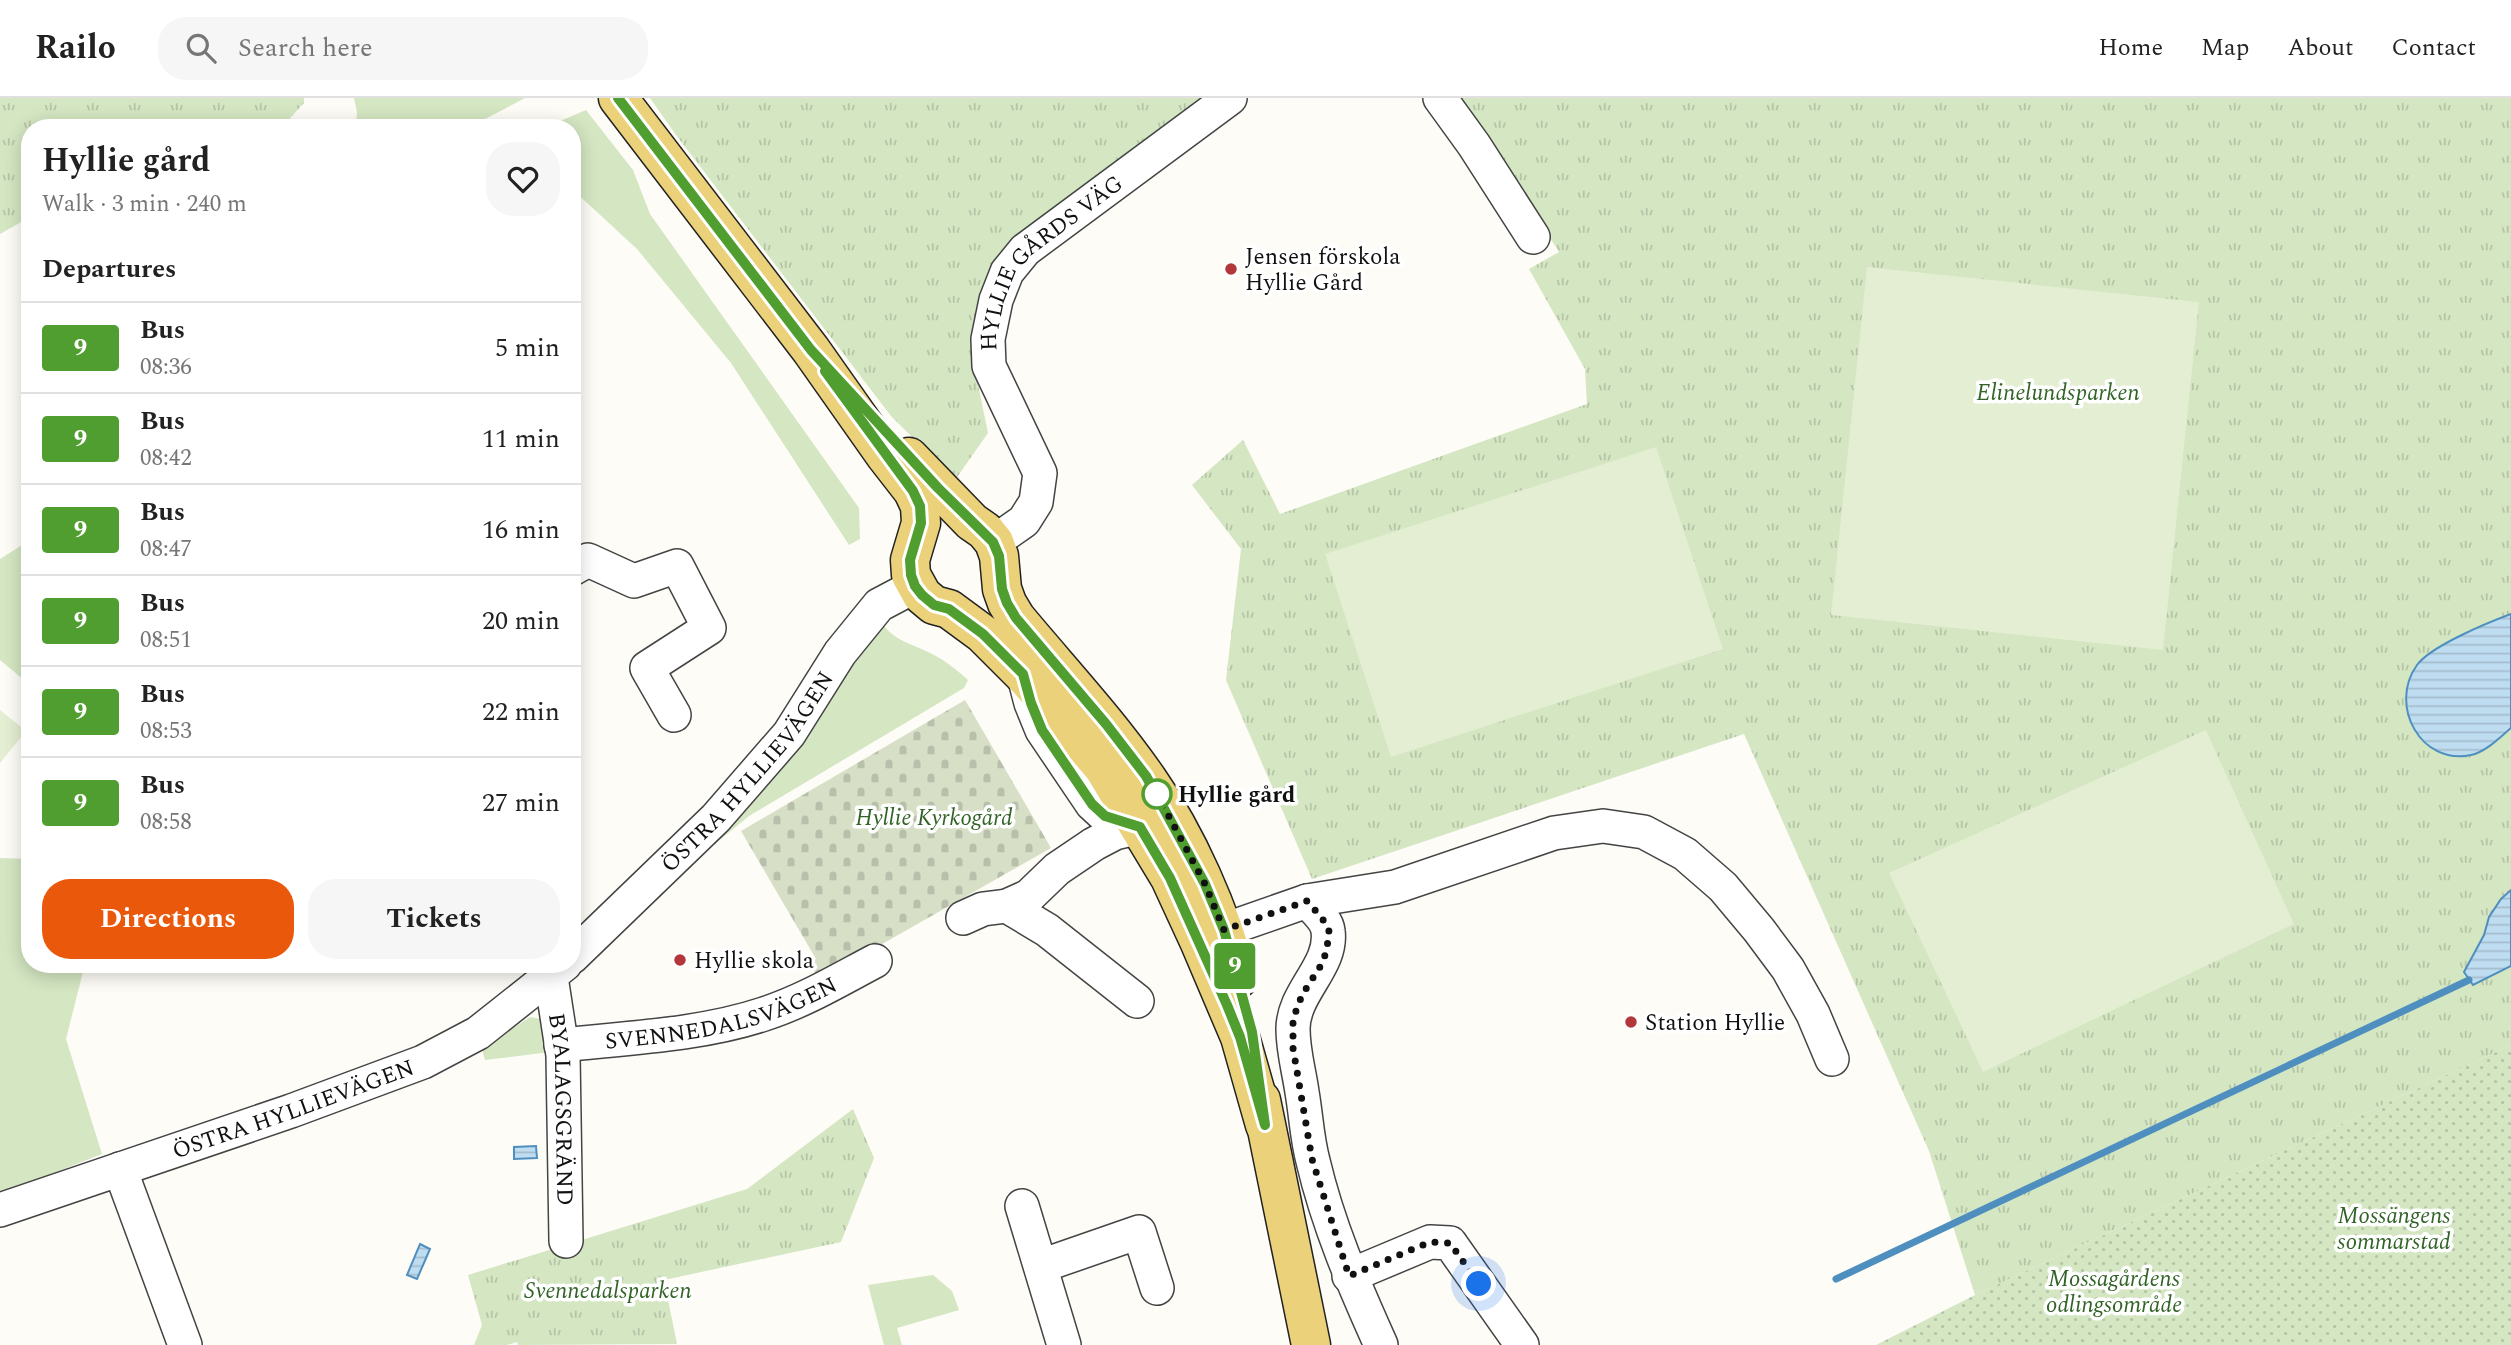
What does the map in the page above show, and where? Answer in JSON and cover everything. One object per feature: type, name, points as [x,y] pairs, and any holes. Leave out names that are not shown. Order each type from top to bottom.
[{"type":"main road","points":[[618,98],[811,350],[913,491],[920,506],[921,523],[914,545],[910,560],[915,586],[934,605],[949,609],[965,608],[984,599],[994,586],[988,545],[956,519],[941,521],[923,532],[914,545]]},
{"type":"main road","points":[[811,350],[988,545],[1007,603],[1016,618],[1106,724],[1157,794],[1205,884],[1212,937]]},
{"type":"main road","points":[[949,609],[983,634],[1023,674],[1103,767],[1170,878],[1212,937],[1252,1032],[1265,1125],[1311,1345]]},
{"type":"street","name":"HYLLIE GÅRDS VÄG","points":[[988,545],[1024,521],[1037,502],[1040,473],[989,366],[988,339],[996,300],[1007,272],[1026,250],[1230,98]]},
{"type":"street","points":[[1440,98],[1474,145],[1532,237]]},
{"type":"street","points":[[581,564],[588,560],[634,581],[677,566],[709,628],[647,668],[674,715]]},
{"type":"street","name":"ÖSTRA HYLLIEVÄGEN","points":[[581,949],[730,803],[789,734],[840,653],[879,605],[915,586]]},
{"type":"street","points":[[1212,937],[1307,901],[1395,887],[1554,833],[1603,826],[1644,832],[1695,862],[1723,887],[1759,930],[1788,970],[1807,1003],[1832,1059]]},
{"type":"street","points":[[963,918],[983,909],[1007,906],[1029,896],[1057,869],[1094,844],[1115,833],[1140,827]]},
{"type":"street","points":[[1307,901],[1329,930],[1323,962],[1302,995],[1293,1019],[1293,1048],[1312,1159],[1349,1276],[1381,1345]]},
{"type":"street","points":[[1007,906],[1047,930],[1137,1001]]},
{"type":"street","name":"SVENNEDALSVÄGEN","points":[[561,1045],[699,1029],[762,1015],[808,997],[876,961]]},
{"type":"street","name":"ÖSTRA HYLLIEVÄGEN","points":[[0,1210],[291,1111],[423,1062],[478,1033],[553,973]]},
{"type":"street","name":"BYALAGSGRÄND","points":[[562,973],[566,1241]]},
{"type":"street","points":[[120,1169],[186,1345]]},
{"type":"street","points":[[1022,1206],[1064,1345]]},
{"type":"street","points":[[1041,1266],[1139,1232],[1157,1288]]},
{"type":"street","points":[[1349,1276],[1430,1242],[1450,1243],[1522,1345]]},
{"type":"green space","points":[[0,98],[304,98],[304,103],[289,119],[21,119],[21,222],[0,234]]},
{"type":"green space","points":[[354,98],[525,98],[485,119],[357,119]]},
{"type":"green space","points":[[650,98],[1205,98],[1015,242],[976,375],[988,433],[955,480],[891,416]]},
{"type":"green space","name":"Elinelundsparken","points":[[1456,98],[2511,98],[2511,1045],[1975,1295],[1929,1151],[1744,734],[1312,879],[1226,680],[1241,549],[1192,485],[1243,440],[1280,514],[1587,404],[1585,369],[1529,269],[1559,252],[1486,136]]},
{"type":"green space","points":[[586,110],[633,170],[650,214],[859,508],[860,539],[849,545],[731,363],[637,249],[581,197],[581,119],[565,119]]},
{"type":"green space","name":"Elinelundsparken","points":[[1867,267],[2199,302],[2163,650],[1831,615]]},
{"type":"green space","points":[[1656,447],[1723,649],[1391,757],[1325,554]]},
{"type":"green space","points":[[21,546],[21,678],[0,660],[0,559]]},
{"type":"green space","points":[[882,622],[897,638],[955,669],[968,680],[964,688],[749,816],[700,856],[698,854],[772,779],[798,748],[840,669]]},
{"type":"green space","name":"Hyllie Kyrkogård","points":[[965,700],[1051,848],[819,980],[809,963],[816,959],[741,831]]},
{"type":"green space","points":[[0,710],[21,727],[21,737],[0,763]]},
{"type":"green space","points":[[2206,730],[2294,924],[1983,1072],[1889,873]]},
{"type":"green space","points":[[0,858],[21,859],[21,973],[83,973],[66,1039],[102,1154],[0,1194]]},
{"type":"green space","points":[[530,1017],[541,1019],[550,1052],[485,1060],[482,1049]]},
{"type":"green space","name":"Mossängens sommarstad","points":[[2511,1045],[2511,1345],[1876,1345],[1975,1295]]},
{"type":"green space","name":"Svennedalsparken","points":[[853,1109],[874,1158],[841,1242],[664,1280],[677,1344],[518,1345],[517,1342],[507,1345],[474,1345],[482,1325],[468,1275],[747,1189]]},
{"type":"green space","points":[[933,1275],[952,1291],[959,1310],[897,1328],[902,1345],[884,1345],[868,1285]]},
{"type":"water","points":[[2511,614],[2511,728],[2493,744],[2471,755],[2453,756],[2437,751],[2424,742],[2414,729],[2408,714],[2406,697],[2409,681],[2417,665],[2434,650]]},
{"type":"water","points":[[2511,890],[2511,966],[2473,985],[2464,972],[2484,935],[2489,917]]},
{"type":"water","points":[[536,1146],[537,1158],[514,1159],[514,1147]]},
{"type":"water","points":[[420,1244],[430,1249],[417,1279],[407,1275]]},
{"type":"waterway","points":[[1836,1279],[2469,980]]},
{"type":"bus line","name":"9","points":[[618,98],[811,350],[938,488],[972,522],[985,531],[999,556],[1002,589],[1016,618],[1106,724],[1146,776],[1205,884],[1224,930],[1252,1032],[1265,1125],[1240,1037],[1170,878],[1140,827],[1105,816],[1092,804],[1042,730],[1023,674],[983,634],[949,609],[934,605],[915,586],[910,560],[921,523],[920,506],[913,491],[825,371]]},
{"type":"place","name":"Jensen förskola Hyllie Gård","points":[[1231,269]]},
{"type":"place","name":"Hyllie gård","points":[[1157,794]]},
{"type":"place","name":"Hyllie skola","points":[[680,960]]},
{"type":"place","name":"Station Hyllie","points":[[1631,1022]]},
{"type":"route","points":[[1157,794],[1205,884],[1224,930],[1307,901],[1329,930],[1323,962],[1302,995],[1293,1019],[1293,1048],[1302,1088],[1312,1159],[1349,1276],[1430,1242],[1450,1243],[1479,1284]]},
{"type":"park label","name":"Mossagårdens odlingsområde","points":[[2114,1291]]}]
